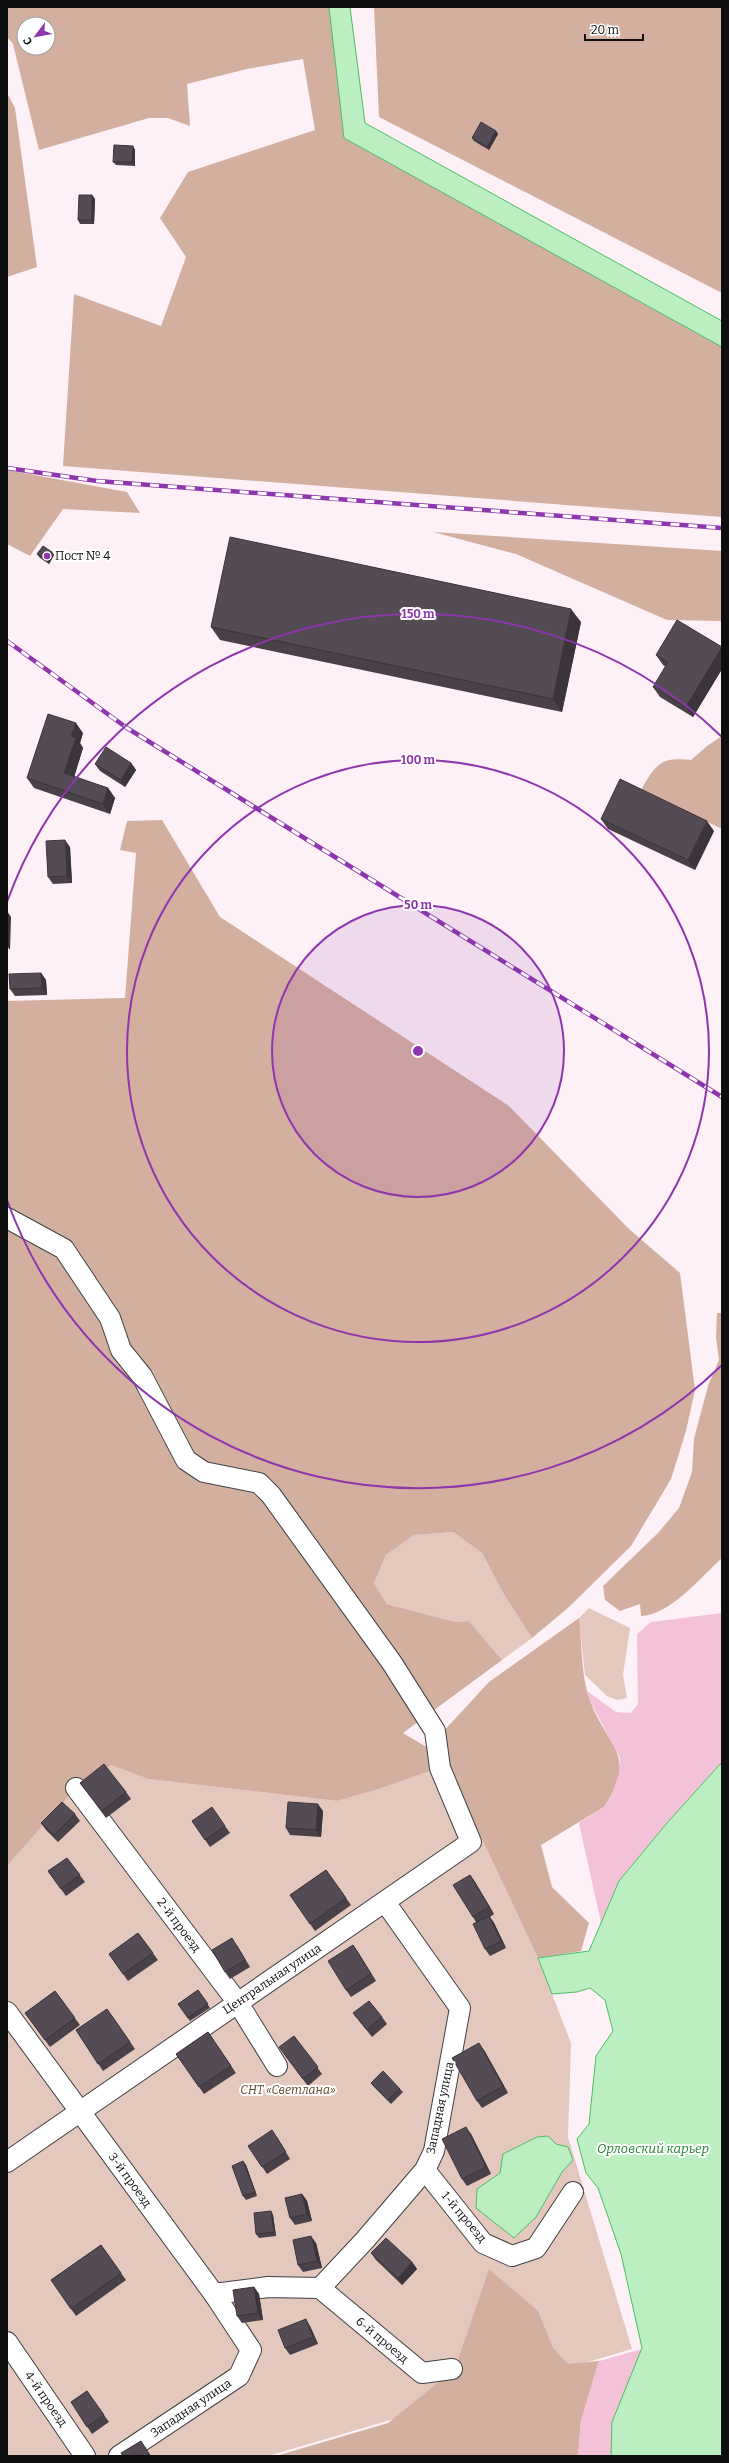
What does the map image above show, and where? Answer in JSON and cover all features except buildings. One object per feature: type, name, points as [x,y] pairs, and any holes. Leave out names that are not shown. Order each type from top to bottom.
[{"type":"street","name":"Центральная улица","points":[[7,1218],[64,1249],[110,1318],[121,1350],[142,1376],[186,1460],[204,1472],[259,1483],[271,1494],[392,1663],[435,1731],[440,1768],[471,1842],[238,2003],[79,2110],[7,2162]]},
{"type":"street","name":"2-й проезд","points":[[76,1788],[238,2003],[277,2066]]},
{"type":"street","name":"Западная улица","points":[[320,2288],[365,2240],[425,2170],[434,2151],[460,2008],[385,1902]]},
{"type":"street","name":"3-й проезд","points":[[7,2012],[214,2294],[251,2350]]},
{"type":"street","name":"1-й проезд","points":[[425,2170],[483,2243],[512,2256],[536,2248],[573,2192]]},
{"type":"street","points":[[214,2294],[268,2287],[320,2288]]},
{"type":"street","name":"6-й проезд","points":[[320,2288],[422,2373],[452,2369]]},
{"type":"street","name":"4-й проезд","points":[[7,2342],[85,2456]]},
{"type":"street","name":"Западная улица","points":[[119,2456],[239,2376],[251,2350]]},
{"type":"green space","points":[[453,1532],[482,1553],[503,1593],[532,1638],[502,1660],[469,1621],[455,1622],[387,1604],[374,1583],[386,1555],[414,1535]]},
{"type":"green space","points":[[589,1608],[630,1628],[623,1675],[627,1698],[617,1700],[607,1696],[585,1675],[579,1618]]},
{"type":"green space","name":"СНТ «Светлана»","points":[[111,1765],[148,1779],[337,1801],[379,1789],[447,1765],[538,1958],[571,2043],[568,2137],[632,2349],[268,2456],[7,2456],[7,1866],[76,1788]]},
{"type":"shaded area","points":[[7,7],[329,7],[344,138],[722,347],[722,517],[63,466],[74,294],[161,326],[186,257],[160,218],[188,172],[315,130],[303,59],[247,69],[187,84],[190,126],[168,118],[149,118],[39,150],[13,44],[7,37]]},
{"type":"shaded area","points":[[374,7],[722,7],[722,293],[379,117]]},
{"type":"shaded area","points":[[7,93],[15,108],[37,267],[7,277]]},
{"type":"shaded area","points":[[7,470],[127,492],[140,513],[63,509],[30,556],[7,544]]},
{"type":"shaded area","points":[[433,532],[722,551],[722,621],[667,620],[516,554]]},
{"type":"shaded area","points":[[722,736],[722,829],[641,790],[655,768],[660,764],[672,760],[691,760],[707,746]]},
{"type":"shaded area","points":[[162,820],[220,917],[509,1106],[629,1229],[680,1273],[695,1390],[686,1431],[671,1479],[631,1546],[569,1607],[532,1638],[503,1593],[482,1553],[453,1532],[414,1535],[386,1555],[374,1583],[387,1604],[455,1622],[469,1621],[502,1660],[403,1733],[428,1748],[489,1682],[579,1618],[586,1688],[595,1713],[616,1749],[619,1761],[619,1774],[615,1789],[604,1807],[541,1845],[552,1887],[589,1923],[581,1951],[538,1958],[447,1765],[379,1789],[337,1801],[148,1779],[111,1765],[76,1788],[7,1866],[7,1001],[125,998],[136,853],[120,850],[127,821]]},
{"type":"shaded area","points":[[717,1313],[722,1313],[721,1559],[674,1603],[663,1609],[652,1614],[641,1616],[640,1604],[620,1611],[605,1600],[603,1586],[658,1533],[679,1508],[692,1472],[694,1439],[708,1386],[719,1360],[716,1337]]},
{"type":"shaded area","points":[[489,2269],[538,2311],[553,2348],[568,2364],[599,2361],[581,2421],[578,2456],[276,2456],[388,2423],[455,2369]]},
{"type":"sand","points":[[722,1613],[722,1762],[667,1823],[619,1881],[601,1923],[579,1823],[604,1807],[611,1797],[620,1771],[620,1758],[589,1699],[587,1691],[616,1712],[631,1713],[638,1704],[637,1634],[651,1622]]},
{"type":"sand","points":[[642,2349],[612,2422],[611,2456],[578,2456],[581,2421],[599,2361]]},
{"type":"water","points":[[329,7],[350,7],[365,123],[722,321],[722,347],[344,138]]},
{"type":"water","name":"Орловский карьер","points":[[722,1762],[722,2456],[611,2456],[612,2422],[642,2348],[621,2254],[598,2188],[586,2173],[577,2139],[589,2124],[596,2056],[613,2031],[605,2000],[590,1988],[577,1992],[552,1994],[538,1958],[589,1951],[619,1881],[667,1823]]},
{"type":"water","points":[[548,2136],[556,2144],[568,2147],[573,2160],[562,2172],[536,2217],[514,2238],[476,2208],[477,2189],[500,2173],[503,2154],[537,2137]]},
{"type":"railway","points":[[7,468],[97,481],[722,528]]},
{"type":"railway","points":[[7,641],[127,728],[722,1097]]},
{"type":"place","name":"Пост № 4","points":[[47,556]]}]
